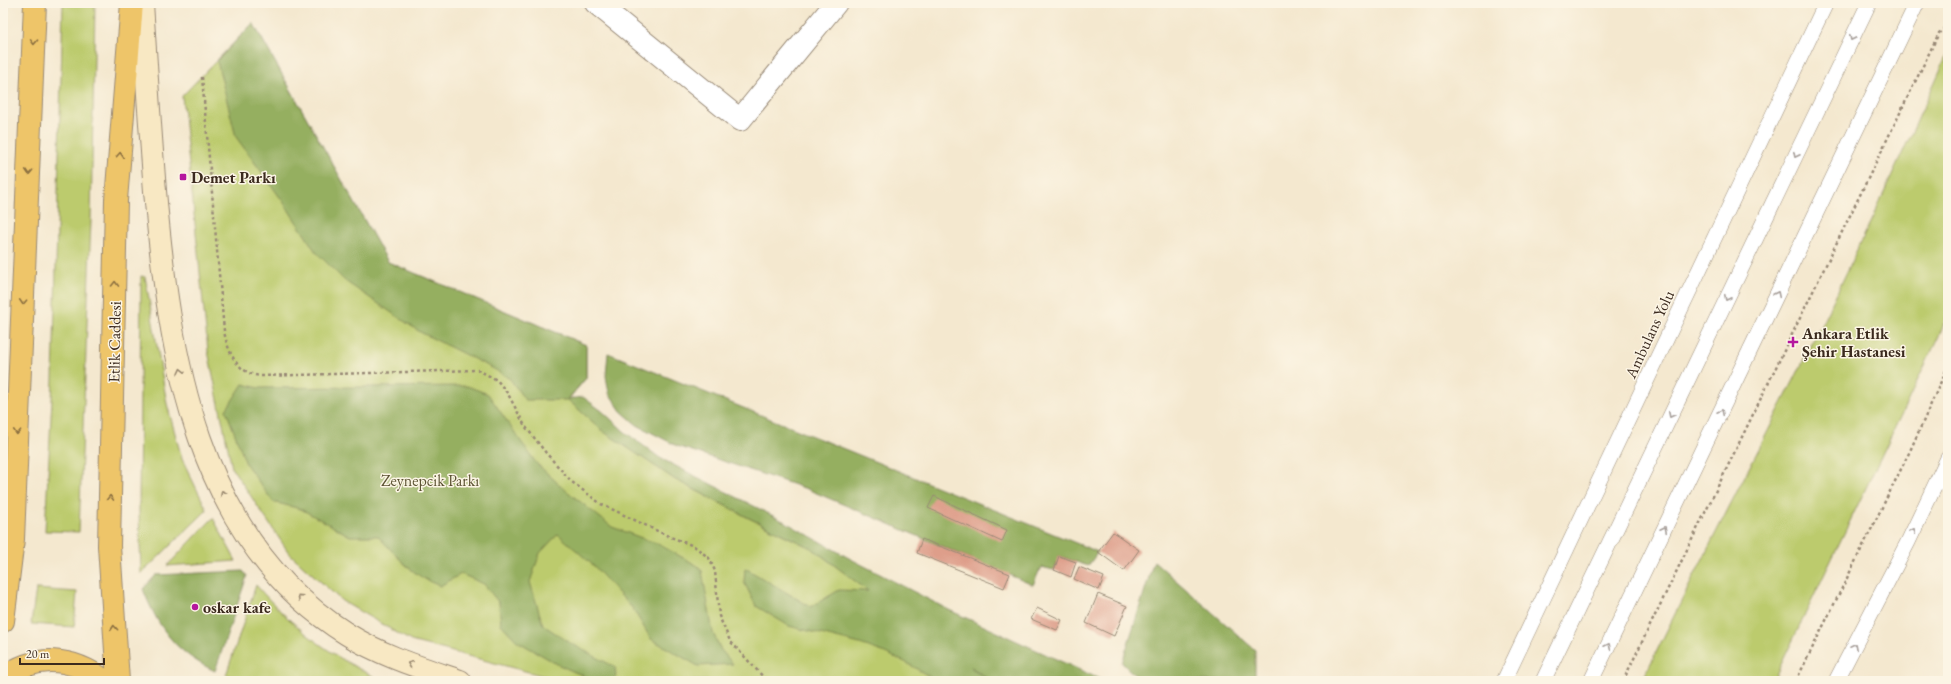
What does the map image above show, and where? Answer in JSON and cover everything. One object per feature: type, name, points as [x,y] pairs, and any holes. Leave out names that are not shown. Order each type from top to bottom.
[{"type":"main road","points":[[3,621],[13,539],[35,3]]},
{"type":"main road","name":"Etlik Caddesi","points":[[118,681],[110,554],[116,200],[132,3]]},
{"type":"main road","points":[[142,3],[161,260],[170,323],[186,394],[205,453],[220,488],[242,530],[253,545],[287,584],[316,611],[345,633],[371,648],[460,681]]},
{"type":"main road","points":[[3,678],[15,669],[32,662],[66,662],[91,671],[105,681]]},
{"type":"street","points":[[596,3],[740,120],[836,3]]},
{"type":"lane","name":"Ambulans Yolu","points":[[1504,681],[1826,3]]},
{"type":"lane","points":[[1543,681],[1869,3]]},
{"type":"lane","points":[[1591,681],[1918,3]]},
{"type":"lane","points":[[1836,681],[1908,542],[1948,458]]},
{"type":"path","points":[[1623,681],[1939,33],[1948,25]]},
{"type":"path","points":[[202,77],[224,331],[228,349],[239,366],[255,375],[261,376],[478,370],[497,380],[508,394],[526,426],[572,482],[601,504],[668,536],[694,546],[709,558],[715,571],[720,616],[730,641],[767,681]]},
{"type":"path","points":[[1796,681],[1910,451],[1948,366]]},
{"type":"green space","points":[[63,3],[95,3],[91,220],[79,532],[45,531],[53,380]]},
{"type":"green space","name":"Zeynepcik Parkı","points":[[253,23],[388,262],[586,345],[586,378],[568,400],[674,479],[813,549],[989,681],[563,681],[411,641],[342,601],[289,553],[232,468],[208,351],[182,96]]},
{"type":"green space","points":[[253,23],[388,262],[586,345],[586,378],[568,399],[583,397],[602,411],[625,432],[660,458],[787,523],[849,558],[949,610],[1104,681],[990,681],[971,667],[989,681],[937,681],[907,663],[883,652],[860,644],[789,626],[756,606],[744,582],[745,568],[811,607],[839,590],[868,591],[813,549],[674,479],[604,432],[568,400],[525,400],[510,379],[494,369],[420,332],[345,281],[316,252],[282,200],[236,137],[217,61]]},
{"type":"green space","points":[[1948,53],[1948,313],[1938,338],[1773,681],[1642,681],[1834,299],[1892,177]]},
{"type":"green space","points":[[141,276],[145,277],[167,404],[182,459],[207,510],[141,574],[139,511]]},
{"type":"green space","points":[[608,353],[1098,552],[1088,566],[1059,556],[1054,570],[1041,567],[1033,585],[807,489],[677,446],[637,425],[621,411],[609,393],[606,376]]},
{"type":"green space","points":[[243,384],[259,388],[467,386],[488,394],[536,463],[563,488],[612,527],[658,544],[698,566],[702,571],[713,633],[721,650],[733,664],[698,666],[651,639],[633,609],[595,567],[558,534],[540,553],[530,582],[543,625],[572,644],[615,667],[616,677],[611,681],[595,681],[559,665],[517,641],[501,624],[499,603],[484,584],[461,574],[440,586],[421,577],[413,571],[378,536],[350,536],[301,509],[273,502],[246,464],[226,410]]},
{"type":"green space","points":[[213,518],[236,561],[167,566]]},
{"type":"green space","points":[[1154,561],[1255,650],[1255,681],[1141,681],[1122,663]]},
{"type":"green space","points":[[243,571],[247,576],[215,671],[189,656],[170,638],[155,616],[143,589],[156,575]]},
{"type":"green space","points":[[256,585],[284,615],[314,640],[347,662],[383,681],[255,681],[226,675]]},
{"type":"green space","points":[[36,589],[77,592],[74,627],[31,624]]},
{"type":"building","points":[[934,496],[1007,530],[1002,542],[928,508]]},
{"type":"building","points":[[1113,532],[1139,550],[1124,571],[1098,552]]},
{"type":"building","points":[[922,539],[1010,574],[1004,588],[917,553]]},
{"type":"building","points":[[1059,556],[1076,562],[1071,577],[1054,570]]},
{"type":"building","points":[[1079,567],[1104,577],[1099,590],[1074,579]]},
{"type":"building","points":[[1098,594],[1127,606],[1114,636],[1086,623]]},
{"type":"building","points":[[1037,608],[1062,620],[1057,630],[1031,619]]},
{"type":"place","name":"Demet Parkı","points":[[183,177]]},
{"type":"place","name":"Ankara Etlik Şehir Hastanesi","points":[[1793,342]]},
{"type":"place","name":"oskar kafe","points":[[195,607]]}]
